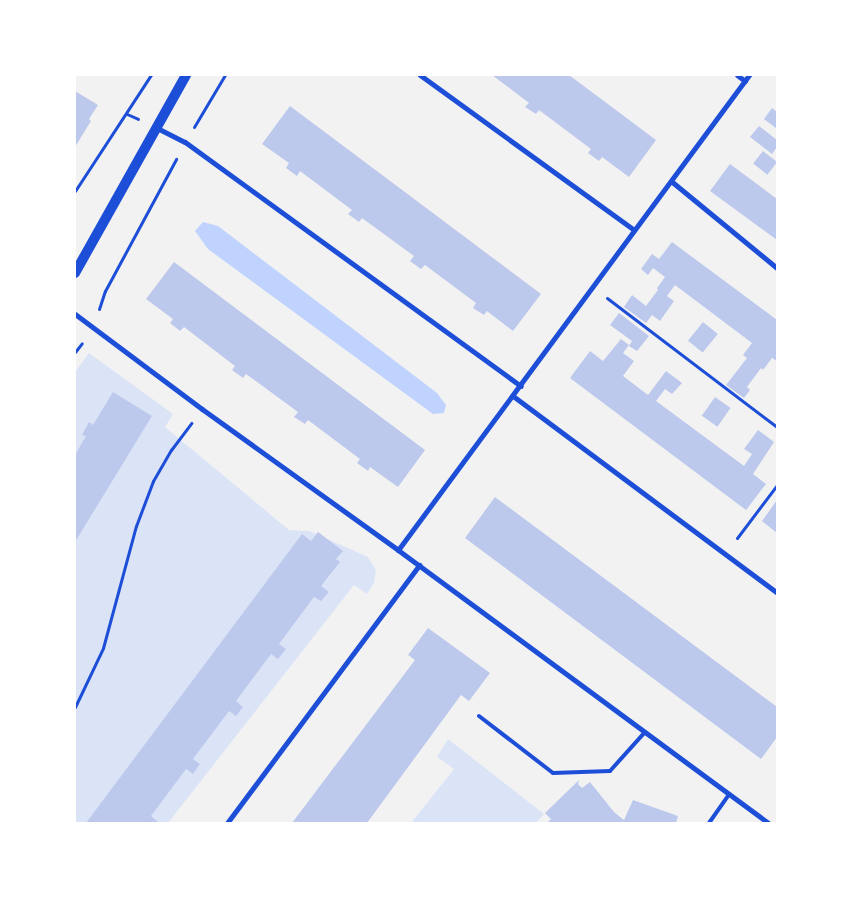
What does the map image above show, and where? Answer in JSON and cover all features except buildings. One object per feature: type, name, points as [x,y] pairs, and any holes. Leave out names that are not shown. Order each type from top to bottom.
[{"type":"main road","points":[[75,273],[186,75]]},
{"type":"street","points":[[420,75],[634,230]]},
{"type":"street","points":[[736,75],[744,81]]},
{"type":"street","points":[[398,550],[749,75]]},
{"type":"street","points":[[156,128],[186,142],[521,386]]},
{"type":"street","points":[[671,181],[777,268]]},
{"type":"street","points":[[75,314],[768,823]]},
{"type":"street","points":[[513,396],[777,593]]},
{"type":"street","points":[[227,823],[419,565]]},
{"type":"lane","points":[[478,716],[553,773],[610,771],[645,732]]},
{"type":"lane","points":[[709,823],[729,794]]},
{"type":"path","points":[[75,191],[151,75]]},
{"type":"path","points":[[75,352],[93,328],[105,291],[186,142],[225,75]]},
{"type":"path","points":[[593,287],[777,427]]},
{"type":"path","points":[[75,707],[103,648],[136,526],[153,481],[171,450],[202,409]]},
{"type":"path","points":[[724,555],[777,485]]},
{"type":"shaded area","points":[[89,353],[173,414],[165,427],[289,530],[309,531],[368,557],[376,570],[374,583],[367,594],[354,585],[168,823],[75,823],[75,372]]},
{"type":"shaded area","points":[[448,739],[544,814],[536,823],[411,823],[454,769],[437,757]]},
{"type":"water","points":[[203,222],[218,226],[437,393],[446,405],[444,413],[433,414],[208,249],[195,231]]}]
